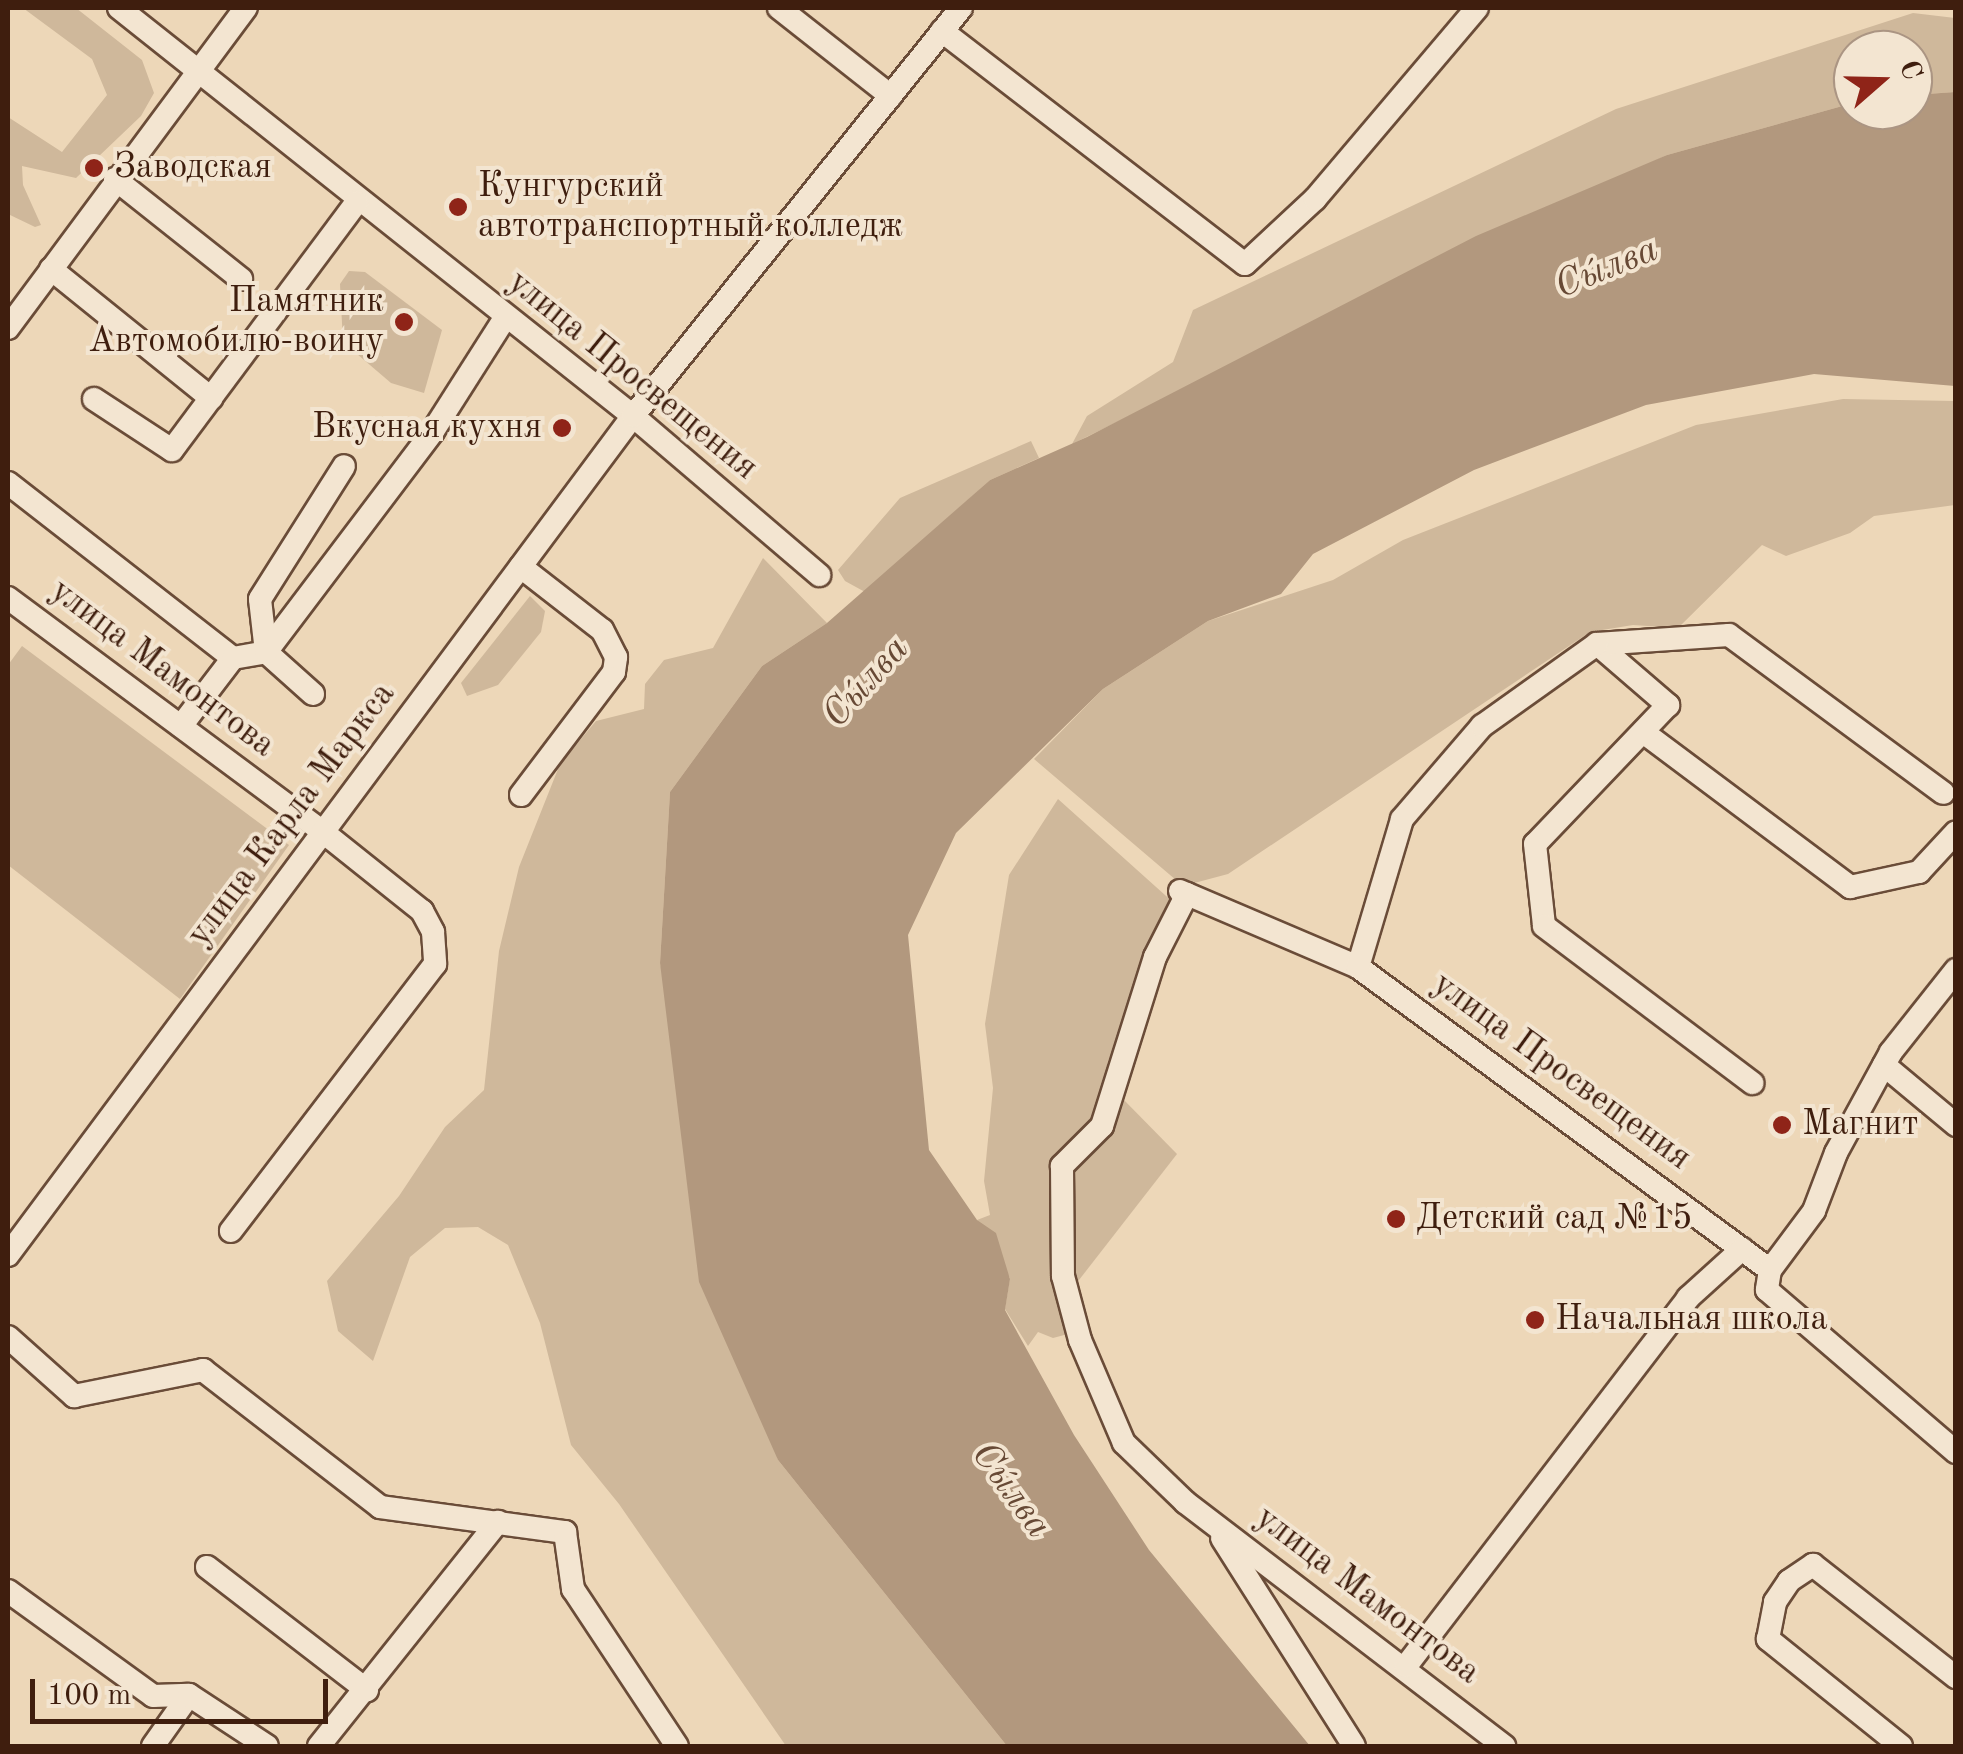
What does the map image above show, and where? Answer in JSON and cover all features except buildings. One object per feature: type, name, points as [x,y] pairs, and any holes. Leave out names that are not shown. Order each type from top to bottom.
[{"type":"street","name":"улица Просвещения","points":[[119,8],[358,202],[633,416],[818,575]]},
{"type":"street","points":[[8,328],[197,68],[246,8]]},
{"type":"street","points":[[779,8],[891,96]]},
{"type":"street","name":"улица Карла Маркса","points":[[8,1254],[633,416],[961,8]]},
{"type":"street","points":[[942,31],[1245,264],[1315,199],[1477,8]]},
{"type":"street","points":[[115,179],[241,279]]},
{"type":"street","points":[[94,399],[172,450],[358,202]]},
{"type":"street","points":[[50,269],[211,398]]},
{"type":"street","points":[[181,726],[234,658],[266,652],[433,432],[505,318]]},
{"type":"street","points":[[313,694],[266,652],[260,599],[344,466]]},
{"type":"street","points":[[8,483],[234,658]]},
{"type":"street","points":[[521,567],[602,630],[616,657],[614,672],[521,796]]},
{"type":"street","name":"улица Мамонтова","points":[[8,598],[323,832],[422,912],[433,932],[435,964],[231,1231]]},
{"type":"street","points":[[1358,967],[1402,818],[1482,726],[1597,644],[1729,635],[1943,793]]},
{"type":"street","points":[[1597,644],[1668,705],[1534,844],[1544,926],[1752,1084]]},
{"type":"street","points":[[1643,732],[1850,888],[1919,872],[1956,832]]},
{"type":"street","name":"улица Просвещения","points":[[1184,892],[1358,967],[1770,1270]]},
{"type":"street","name":"улица Мамонтова","points":[[1184,892],[1155,956],[1102,1126],[1062,1166],[1058,1195],[1064,1276],[1080,1340],[1124,1443],[1185,1502],[1406,1666],[1504,1746]]},
{"type":"street","points":[[1956,970],[1884,1065],[1836,1152],[1814,1211],[1770,1270],[1767,1290],[1956,1452]]},
{"type":"street","points":[[1884,1065],[1956,1126]]},
{"type":"street","points":[[1406,1666],[1688,1298],[1742,1249]]},
{"type":"street","points":[[8,1338],[74,1396],[203,1370],[380,1507],[565,1532],[573,1590],[678,1746]]},
{"type":"street","points":[[318,1746],[498,1522]]},
{"type":"street","points":[[1210,1522],[1283,1626],[1354,1746]]},
{"type":"street","points":[[1901,1746],[1768,1639],[1775,1602],[1790,1582],[1813,1565],[1956,1677]]},
{"type":"street","points":[[208,1567],[366,1690]]},
{"type":"street","points":[[8,1590],[152,1696],[189,1695],[266,1746]]},
{"type":"street","points":[[1283,1626],[1308,1594]]},
{"type":"street","points":[[153,1746],[189,1695]]},
{"type":"shaded area","points":[[23,8],[76,8],[142,60],[154,93],[141,116],[76,178],[22,166],[23,185],[41,225],[35,227],[8,214],[8,117],[62,152],[107,95],[92,59]]},
{"type":"shaded area","points":[[1913,13],[1955,18],[1955,92],[1933,94],[1933,30],[1860,30]]},
{"type":"shaded area","points":[[1833,39],[1833,109],[1667,155],[1072,444],[1087,416],[1173,362],[1193,310],[1616,109]]},
{"type":"shaded area","points":[[349,271],[365,272],[442,330],[424,393],[391,383],[343,342],[340,284]]},
{"type":"shaded area","points":[[1843,399],[1955,401],[1955,505],[1874,516],[1850,533],[1786,556],[1762,545],[1678,628],[1633,625],[1590,632],[1228,874],[1183,886],[1034,759],[1103,689],[1208,621],[1333,580],[1403,540],[1696,425]]},
{"type":"shaded area","points":[[1031,441],[1039,458],[990,480],[865,592],[845,581],[838,570],[900,498]]},
{"type":"shaded area","points":[[763,558],[827,623],[762,666],[670,792],[660,963],[778,1460],[1007,1746],[786,1746],[619,1504],[571,1445],[540,1323],[508,1245],[478,1227],[445,1228],[410,1257],[373,1361],[338,1331],[327,1281],[399,1196],[445,1127],[484,1090],[499,951],[519,867],[560,764],[596,721],[644,709],[645,684],[664,660],[713,648]]},
{"type":"shaded area","points":[[530,596],[545,611],[541,632],[498,685],[467,696],[461,683]]},
{"type":"shaded area","points":[[22,646],[289,845],[180,999],[8,865],[8,665]]},
{"type":"shaded area","points":[[1058,799],[1175,904],[1108,1061],[1094,1128],[1060,1160],[1050,1189],[1068,1334],[1053,1338],[1038,1332],[1028,1346],[1005,1309],[1010,1278],[977,1220],[990,1215],[984,1181],[993,1088],[985,1024],[1009,875]]},
{"type":"shaded area","points":[[1122,1098],[1177,1154],[1072,1289],[1069,1166]]},
{"type":"water","name":"Сы́лва","points":[[1955,92],[1955,386],[1814,374],[1646,405],[1474,470],[1313,554],[1281,594],[1208,621],[1103,689],[956,833],[908,935],[929,1150],[977,1220],[996,1233],[1010,1279],[1005,1310],[1074,1435],[1149,1550],[1310,1746],[1007,1746],[778,1460],[699,1282],[660,963],[670,792],[762,666],[827,623],[990,480],[1087,437],[1476,236],[1667,155],[1833,109],[1833,130],[1933,130],[1933,94]]},
{"type":"place","name":"Заводская","points":[[94,168]]},
{"type":"place","name":"Кунгурский автотранспортный колледж","points":[[458,207]]},
{"type":"place","name":"Памятник Автомобилю-воину","points":[[404,322]]},
{"type":"place","name":"Вкусная кухня","points":[[562,428]]},
{"type":"place","name":"Магнит","points":[[1782,1125]]},
{"type":"place","name":"Детский сад №15","points":[[1396,1219]]},
{"type":"place","name":"Начальная школа","points":[[1535,1320]]}]
